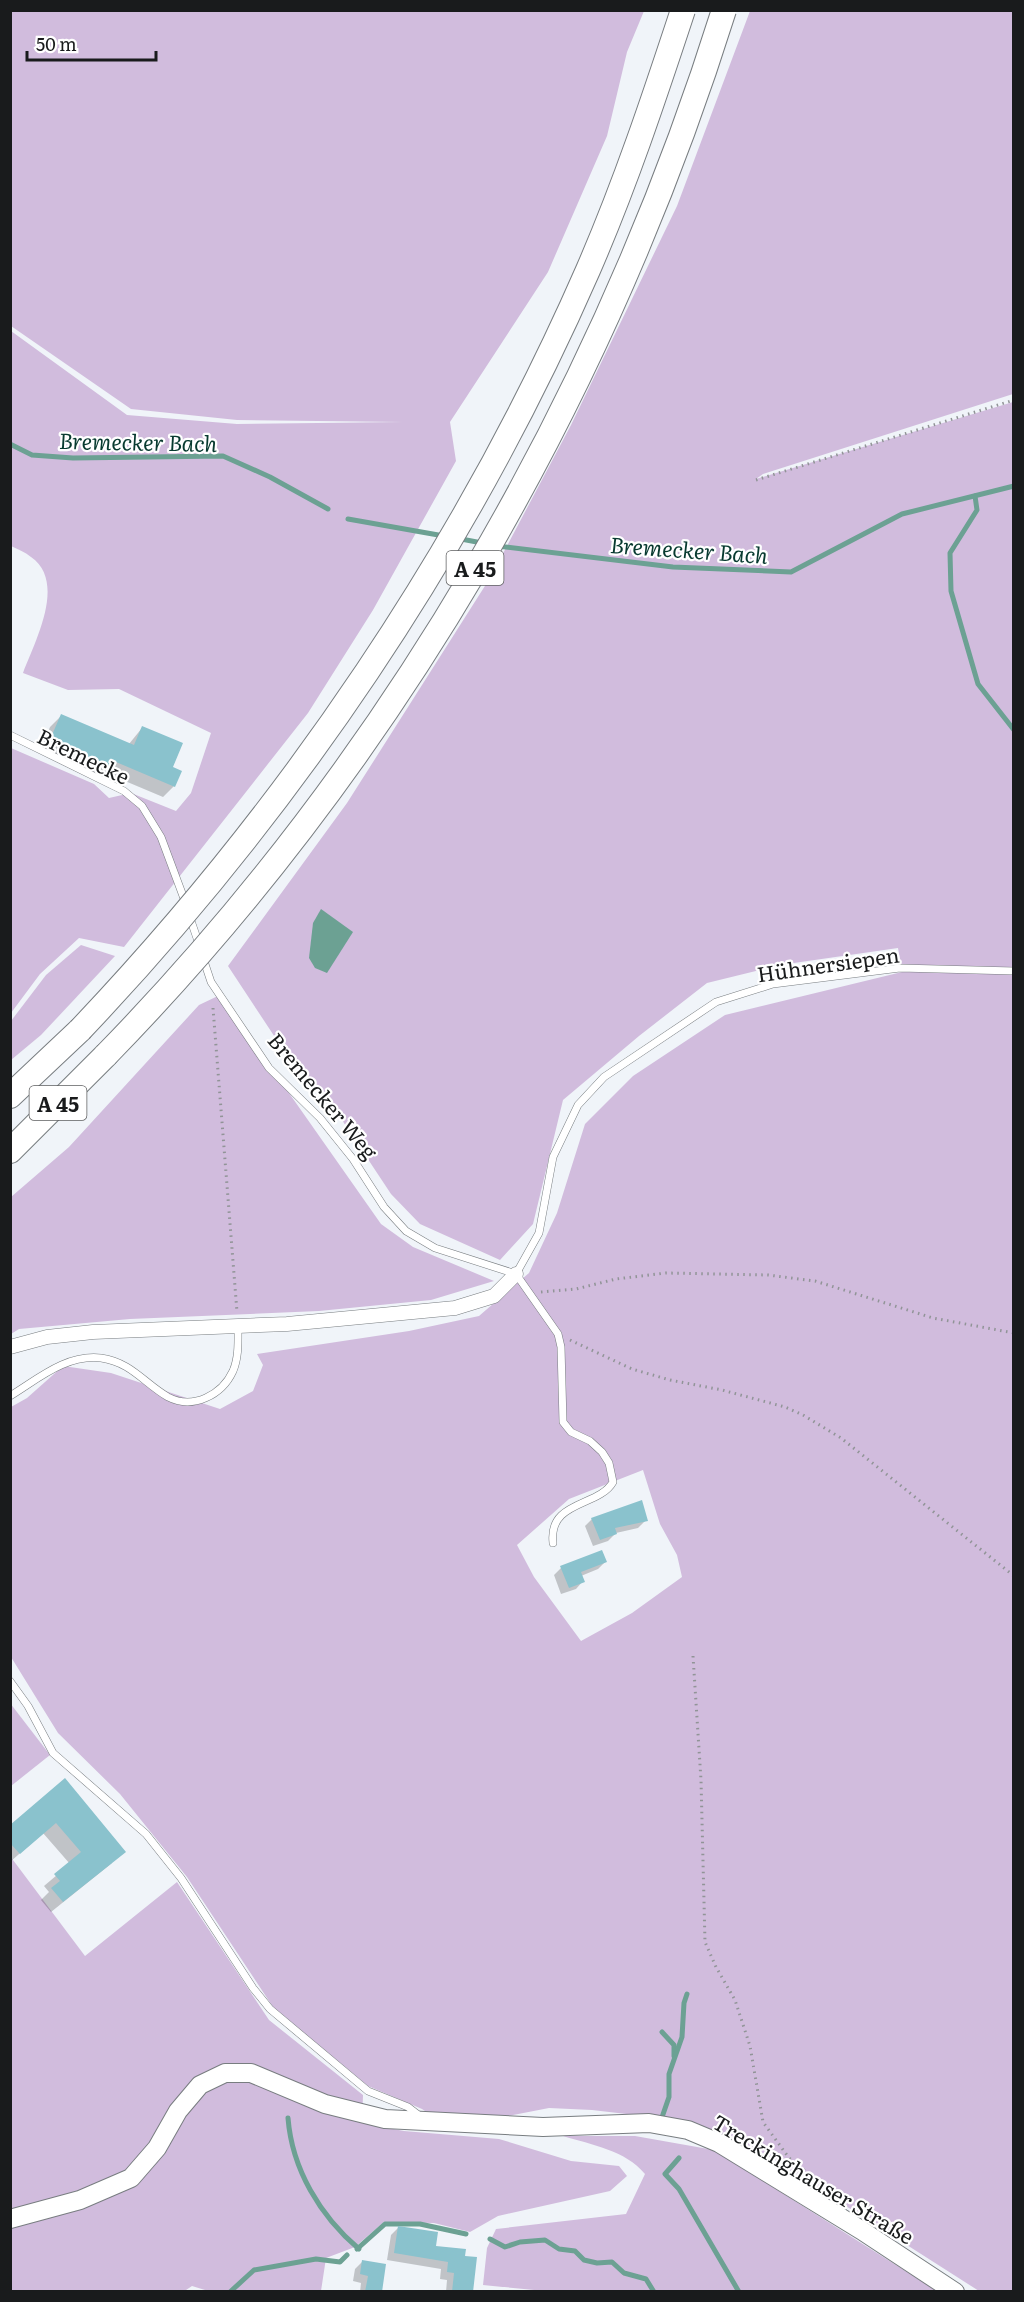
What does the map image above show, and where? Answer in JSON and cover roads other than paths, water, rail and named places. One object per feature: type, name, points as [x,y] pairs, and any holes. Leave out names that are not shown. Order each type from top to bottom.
[{"type":"highway","name":"A 45","points":[[10,1096],[80,1030],[152,950],[230,855],[314,746],[392,633],[464,515],[529,394],[588,270],[639,143],[683,10]]},
{"type":"highway","name":"A 45","points":[[10,1151],[106,1055],[201,952],[282,855],[367,737],[447,616],[520,490],[587,361],[646,228],[698,92],[724,10]]},
{"type":"main road","name":"Treckinghauser Straße","points":[[10,2219],[80,2200],[131,2178],[157,2148],[187,2098],[200,2085],[225,2073],[251,2073],[349,2112],[385,2119],[543,2127],[649,2123],[672,2125],[701,2133],[861,2230],[954,2292]]},
{"type":"street","points":[[10,1347],[47,1337],[93,1332],[238,1326],[455,1308],[494,1296],[516,1274]]},
{"type":"lane","name":"Bremecke","points":[[10,735],[124,791],[142,806]]},
{"type":"lane","name":"Bremecker Weg","points":[[142,806],[171,858],[211,982],[269,1068],[320,1118],[353,1159],[384,1207],[406,1231],[435,1248],[516,1274]]},
{"type":"lane","name":"Hühnersiepen","points":[[516,1274],[538,1233],[553,1157],[578,1105],[604,1077],[716,1002],[773,984],[900,968],[1014,971]]},
{"type":"lane","points":[[516,1274],[558,1334],[561,1347],[563,1422],[571,1432],[603,1452],[609,1464],[613,1482],[608,1490],[576,1503],[557,1521],[552,1534],[553,1543]]},
{"type":"lane","points":[[10,1396],[62,1364],[100,1358],[116,1362],[145,1378],[168,1396],[193,1402],[210,1397],[224,1386],[233,1370],[238,1349],[238,1326]]},
{"type":"lane","points":[[10,1681],[28,1706],[53,1753],[146,1834],[181,1878],[253,1988],[270,2009],[368,2091],[408,2107],[426,2122]]},
{"type":"waterway","name":"Bremecker Bach","points":[[10,444],[32,455],[73,458],[223,456],[270,477],[328,509]]},
{"type":"waterway","name":"Bremecker Bach","points":[[497,546],[673,567],[791,572],[902,514],[1014,486]]},
{"type":"waterway","points":[[975,496],[977,510],[950,553],[951,591],[978,684],[1014,730]]},
{"type":"waterway","name":"Bremecker Bach","points":[[348,519],[444,536]]},
{"type":"waterway","name":"Bremecker Bach","points":[[456,538],[482,543]]},
{"type":"waterway","points":[[660,2123],[669,2097],[669,2074],[682,2037],[684,2003],[687,1994]]},
{"type":"waterway","points":[[662,2032],[674,2045],[674,2056]]},
{"type":"waterway","points":[[288,2118],[295,2155],[310,2190],[332,2222],[359,2249]]},
{"type":"waterway","points":[[679,2158],[665,2174],[679,2189],[739,2292]]},
{"type":"waterway","points":[[357,2249],[385,2224],[420,2224],[466,2234]]},
{"type":"waterway","points":[[490,2239],[505,2247],[520,2242],[545,2240],[559,2249],[575,2251],[584,2260],[597,2263],[612,2262],[624,2273],[646,2279],[654,2292]]},
{"type":"waterway","points":[[230,2292],[254,2270],[316,2259],[340,2262],[347,2255]]}]
